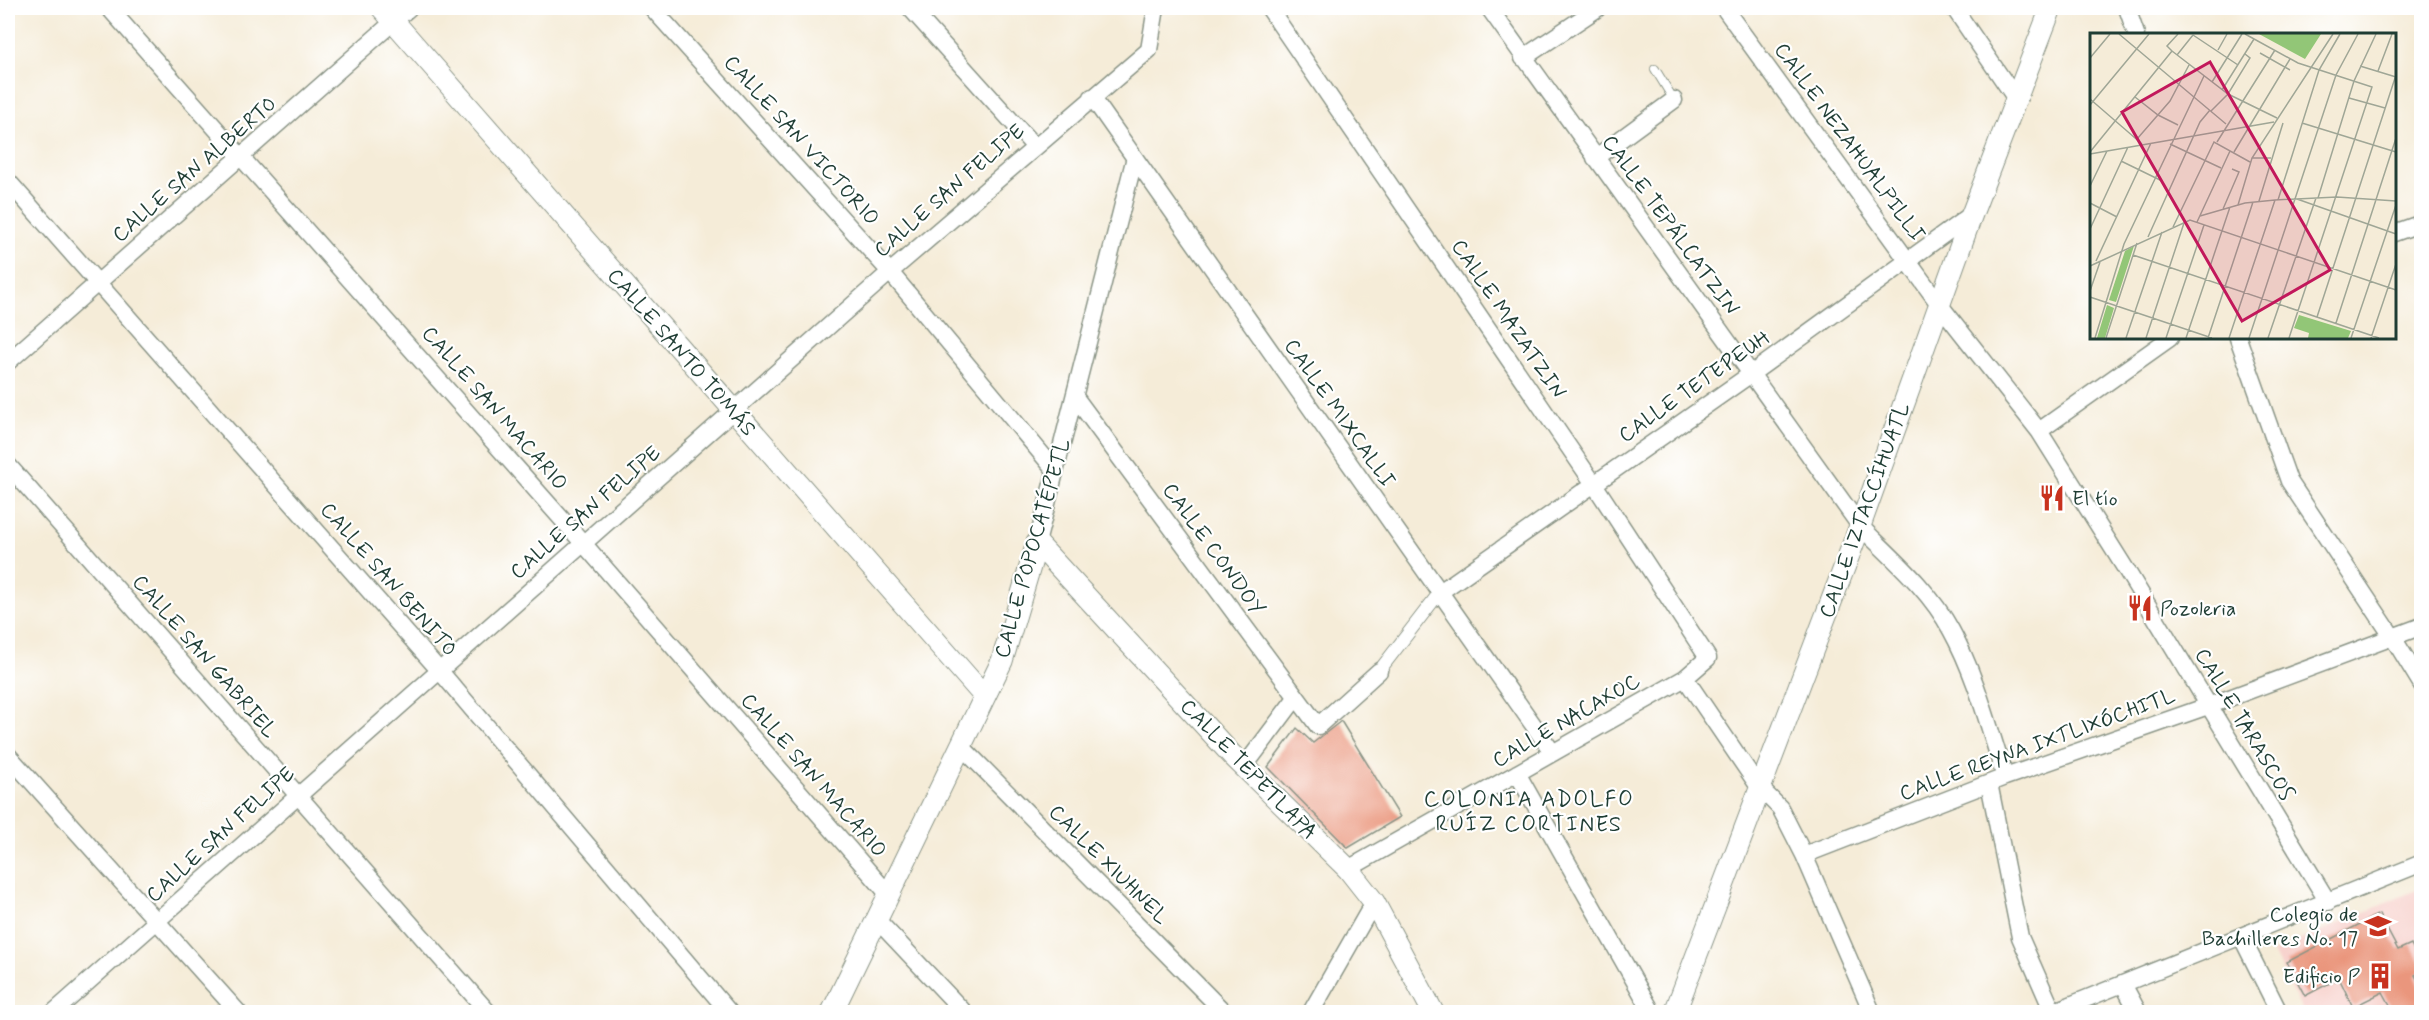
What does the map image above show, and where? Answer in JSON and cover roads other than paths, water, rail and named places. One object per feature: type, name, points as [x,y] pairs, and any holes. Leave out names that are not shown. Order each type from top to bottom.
[{"type":"street","name":"CALLE SAN MACARIO","points":[[109,8],[584,543],[890,896]]},
{"type":"street","name":"CALLE SAN VICTORIO","points":[[652,8],[890,272],[1055,470]]},
{"type":"street","points":[[910,8],[1034,146]]},
{"type":"street","name":"CALLE SAN FELIPE","points":[[54,1012],[890,272],[1034,146],[1149,50],[1156,8]]},
{"type":"street","name":"CALLE MAZATZIN","points":[[1269,8],[1594,483],[1708,658]]},
{"type":"street","name":"CALLE TEPÁLCATZIN","points":[[1489,8],[1860,526],[1923,589],[1951,629],[1970,670],[1997,780],[2020,937],[2053,1012]]},
{"type":"street","points":[[1523,58],[1598,8]]},
{"type":"street","name":"CALLE NEZAHUALPILLI","points":[[1724,8],[1939,304]]},
{"type":"street","points":[[1954,8],[2016,99]]},
{"type":"street","name":"CALLE IZTACCÍHUATL","points":[[1676,1012],[1759,787],[1860,526],[1972,214],[2053,8]]},
{"type":"street","points":[[2127,8],[2136,33]]},
{"type":"street","name":"CALLE SAN ALBERTO","points":[[8,362],[243,157],[395,12]]},
{"type":"street","name":"CALLE SANTO TOMÁS","points":[[395,12],[734,412],[984,696]]},
{"type":"street","name":"CALLE MIXCALLI","points":[[1092,98],[1134,161],[1552,753]]},
{"type":"street","points":[[1595,158],[1674,100]]},
{"type":"street","name":"CALLE POPOCATÉPETL","points":[[832,1012],[1002,661],[1037,543],[1134,161]]},
{"type":"street","name":"CALLE SAN BENITO","points":[[8,181],[439,670],[729,1012]]},
{"type":"street","name":"CALLE TETEPEUH","points":[[1440,592],[1751,374],[1972,214]]},
{"type":"street","points":[[2396,232],[2421,223]]},
{"type":"street","name":"CALLE TARASCOS","points":[[1939,304],[2039,431],[2328,902]]},
{"type":"street","points":[[2039,431],[2169,339]]},
{"type":"street","points":[[2238,339],[2289,481],[2392,636],[2421,685]]},
{"type":"street","name":"CALLE CONDOY","points":[[1075,397],[1295,699],[1318,726],[1379,671]]},
{"type":"street","name":"CALLE SAN GABRIEL","points":[[8,465],[488,1012]]},
{"type":"street","name":"CALLE TEPETLAPA","points":[[1037,543],[1244,767],[1348,870],[1374,902],[1434,1012]]},
{"type":"street","points":[[1379,671],[1440,592]]},
{"type":"street","name":"CALLE REYNA IXTLIXÓCHITL","points":[[1804,855],[1997,780],[2208,706],[2421,626]]},
{"type":"street","name":"CALLE NACAXOC","points":[[1348,870],[1685,678],[1708,658]]},
{"type":"street","points":[[1685,678],[1759,787],[1780,808],[1804,855],[1872,1012]]},
{"type":"street","points":[[1244,767],[1295,699]]},
{"type":"street","name":"CALLE XIUHNEL","points":[[962,747],[1224,1012]]},
{"type":"street","points":[[8,755],[238,1012]]},
{"type":"street","points":[[1517,774],[1652,1012]]},
{"type":"street","points":[[2053,1012],[2421,863]]},
{"type":"street","points":[[1311,1012],[1374,902]]},
{"type":"street","points":[[878,921],[964,1012]]},
{"type":"street","points":[[2241,936],[2279,1012]]},
{"type":"street","points":[[2123,984],[2138,1012]]},
{"type":"lane","points":[[1655,69],[1674,100]]},
{"type":"place","name":"El tío","points":[[2052,498]]},
{"type":"place","name":"Pozoleria","points":[[2140,608]]},
{"type":"place","name":"Colegio de Bachilleres No. 17","points":[[2378,926]]},
{"type":"place","name":"Edificio P","points":[[2380,976]]},
{"type":"district","name":"COLONIA ADOLFO RUÍZ CORTINES","points":[[1529,810]]}]
